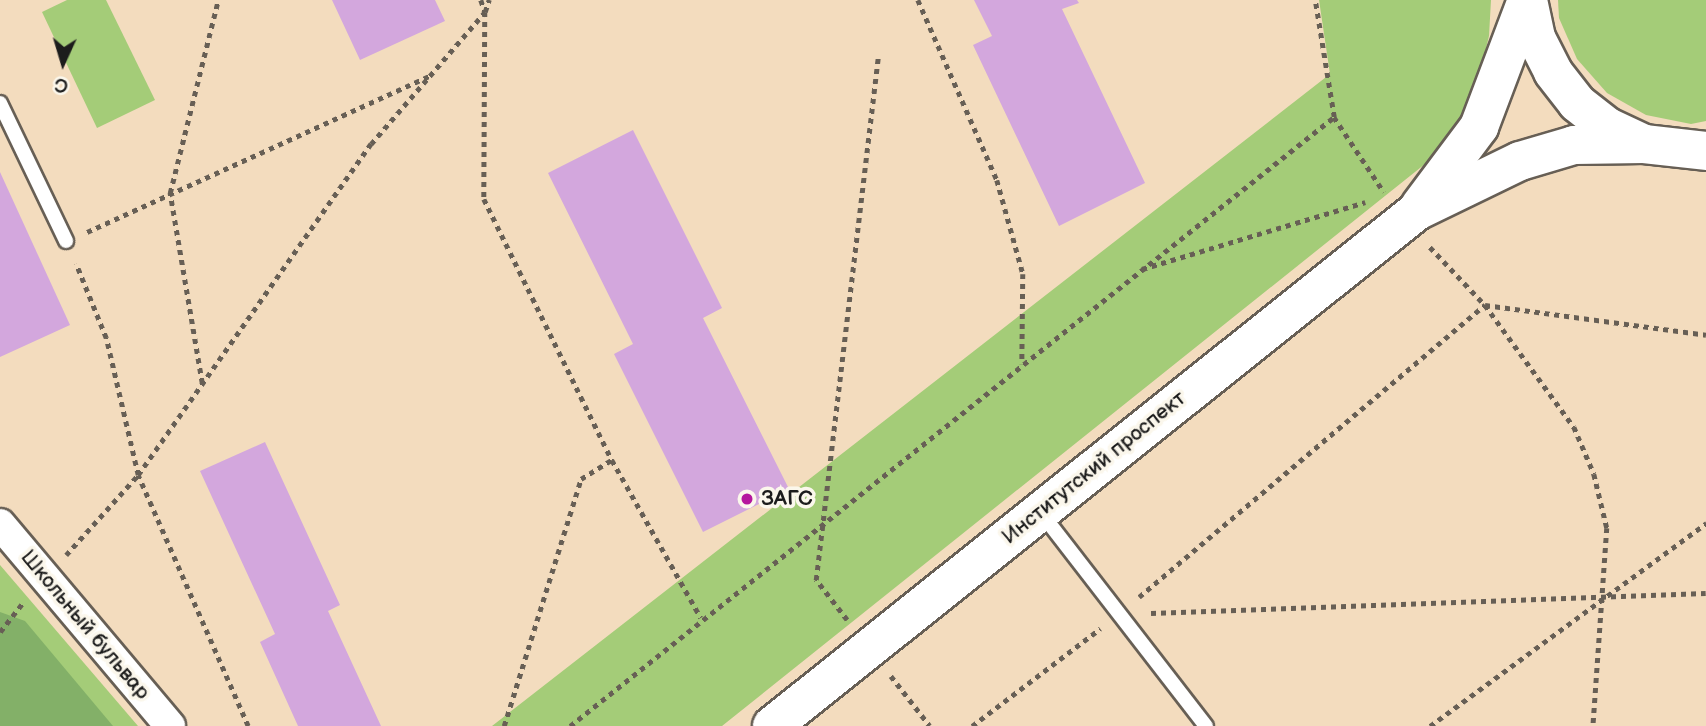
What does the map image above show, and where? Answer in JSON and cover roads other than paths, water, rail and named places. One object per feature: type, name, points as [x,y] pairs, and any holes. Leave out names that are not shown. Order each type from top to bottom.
[{"type":"main road","points":[[1527,0],[1536,38],[1553,72],[1577,103],[1608,127],[1683,152]]},
{"type":"main road","points":[[1417,211],[1479,127],[1527,0]]},
{"type":"main road","points":[[1417,211],[1520,161],[1574,145],[1683,152]]},
{"type":"main road","name":"Институтский проспект","points":[[772,726],[1417,211]]},
{"type":"street","name":"Школьный бульвар","points":[[0,524],[170,726]]},
{"type":"lane","points":[[0,103],[66,242]]},
{"type":"lane","points":[[1040,510],[1206,726]]},
{"type":"place","name":"ЗАГС","points":[[747,499]]}]
